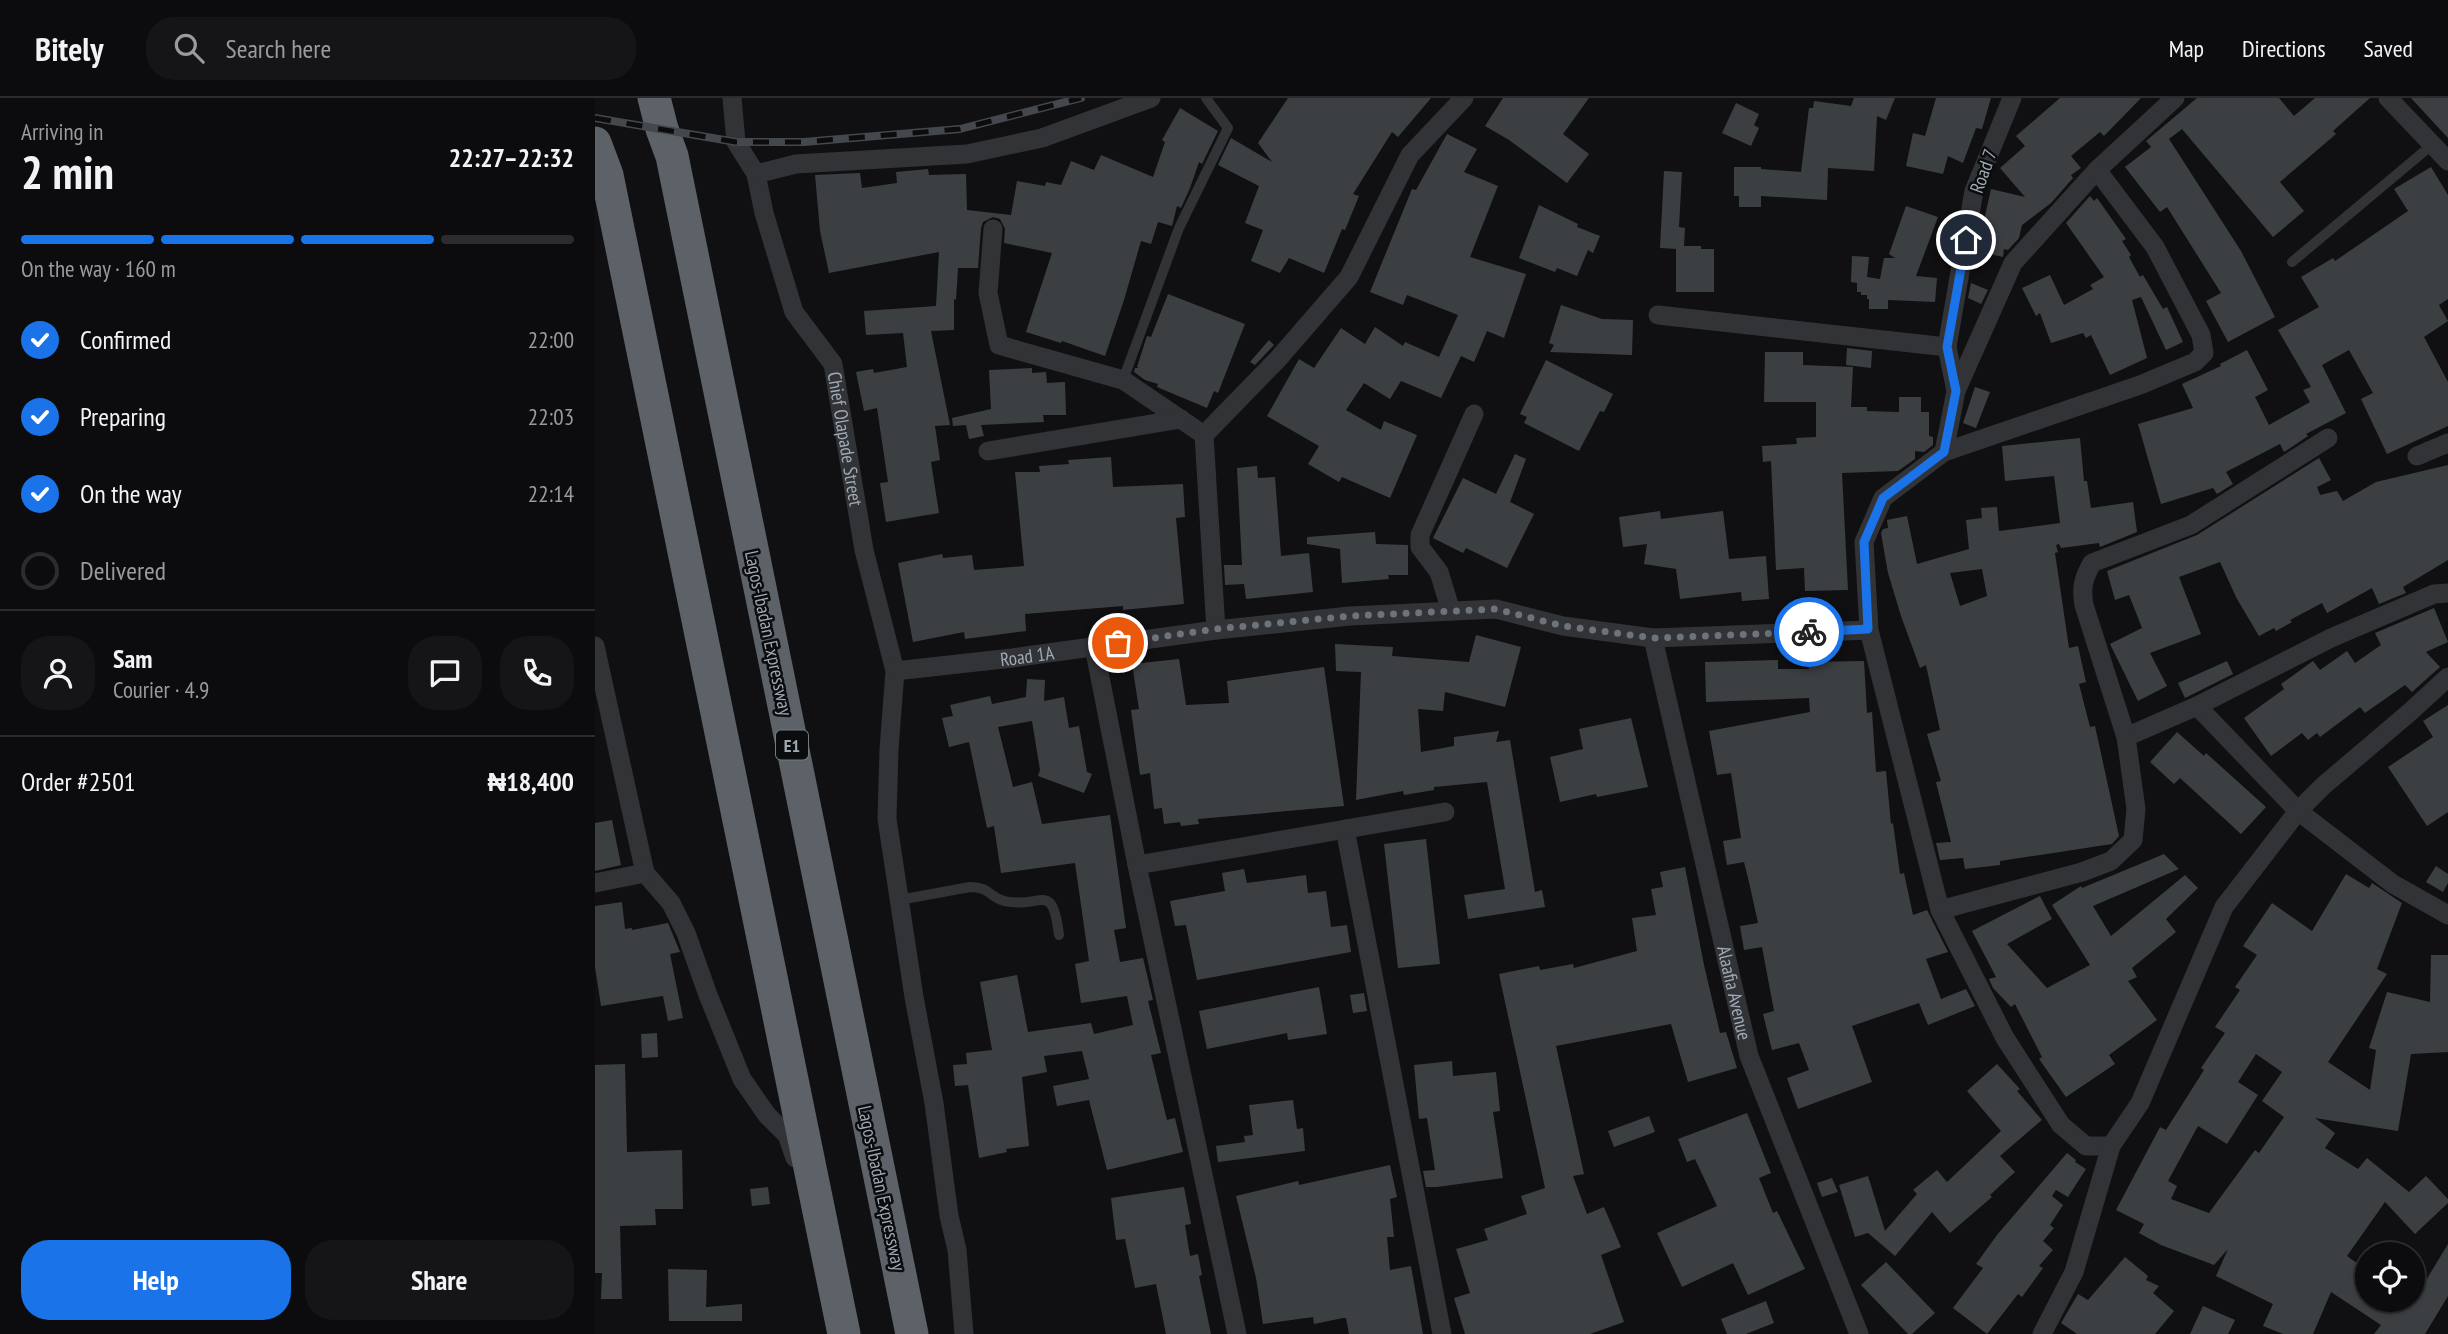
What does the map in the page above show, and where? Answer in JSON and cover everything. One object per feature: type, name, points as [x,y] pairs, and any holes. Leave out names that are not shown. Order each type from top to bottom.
[{"type":"highway","name":"Lagos-Ibadan Expressway","points":[[654,98],[661,129],[672,156],[912,1334]]},
{"type":"highway","points":[[595,143],[607,175],[844,1334]]},
{"type":"street","name":"Chief Olapade Street","points":[[732,98],[736,142],[756,174],[764,213],[795,312],[833,364],[865,550],[895,671],[887,819],[914,997],[934,1103],[949,1216],[957,1250],[964,1334]]},
{"type":"street","points":[[756,174],[796,164],[967,154],[1042,138],[1151,98]]},
{"type":"street","points":[[1216,629],[1204,435],[1278,359],[1349,277],[1410,155],[1464,98]]},
{"type":"street","name":"Road 7","points":[[1944,452],[1956,391],[1947,347],[1974,191],[2012,98]]},
{"type":"street","points":[[1956,391],[2013,262],[2097,170],[2175,98]]},
{"type":"street","points":[[2388,98],[2448,161]]},
{"type":"street","points":[[2097,170],[2155,247],[2201,335],[2204,353],[2195,362],[2164,376],[2078,408],[1944,452],[1883,498],[1864,542],[1868,629],[1940,910],[2005,1038],[2061,1125],[2086,1146],[2111,1146]]},
{"type":"street","points":[[993,229],[988,293],[999,345],[1123,380],[1204,435]]},
{"type":"street","points":[[1658,315],[1947,347]]},
{"type":"street","points":[[1451,611],[1439,572],[1420,547],[1420,535],[1474,414]]},
{"type":"street","points":[[988,451],[1181,419]]},
{"type":"street","points":[[1940,910],[2082,872],[2111,861],[2133,840],[2137,809],[2126,737],[2081,588],[2092,563],[2191,525],[2328,438]]},
{"type":"street","points":[[2417,456],[2448,443]]},
{"type":"street","points":[[2126,737],[2197,706],[2331,638],[2434,594],[2448,593]]},
{"type":"street","name":"Road 1A","points":[[895,671],[1216,629],[1350,616],[1496,609],[1563,626],[1653,638],[1868,629]]},
{"type":"street","name":"Alaafia Avenue","points":[[1653,638],[1749,1056],[1859,1334]]},
{"type":"street","points":[[595,646],[646,873],[671,902],[686,933],[742,1079],[793,1146],[829,1334]]},
{"type":"street","points":[[1094,647],[1137,865],[1237,1334]]},
{"type":"street","points":[[2042,1334],[2074,1272],[2111,1146],[2140,1103],[2224,907],[2298,811],[2448,677]]},
{"type":"street","points":[[2197,706],[2298,811],[2393,884],[2448,915]]},
{"type":"street","points":[[1137,865],[1445,811]]},
{"type":"street","points":[[1345,829],[1442,1334]]},
{"type":"street","points":[[595,883],[646,873]]},
{"type":"lane","points":[[1123,380],[1179,228],[1228,128],[1206,98]]},
{"type":"lane","points":[[2292,262],[2433,144]]},
{"type":"lane","points":[[899,900],[970,887],[981,887],[999,900],[1011,903],[1045,900],[1056,910],[1059,935]]},
{"type":"building","points":[[1288,98],[1431,98],[1398,137],[1392,132],[1353,194],[1359,196],[1324,273],[1289,258],[1280,273],[1251,261],[1263,230],[1245,223],[1259,186],[1218,165],[1231,138],[1272,162],[1258,143]]},
{"type":"building","points":[[1503,98],[1589,98],[1563,134],[1589,154],[1567,183],[1509,140],[1485,126]]},
{"type":"building","points":[[1854,98],[1895,98],[1886,120],[1877,116],[1874,171],[1828,168],[1827,200],[1761,196],[1761,207],[1739,207],[1739,196],[1734,196],[1734,167],[1801,172],[1809,108],[1813,108],[1814,101],[1851,106]]},
{"type":"building","points":[[1936,98],[1991,98],[1982,129],[1976,128],[1963,163],[1948,156],[1943,174],[1906,166],[1913,133],[1925,136]]},
{"type":"building","points":[[2060,98],[2141,98],[2104,136],[2100,132],[2071,156],[2081,168],[2071,175],[2073,178],[2051,203],[2022,225],[2019,238],[2008,250],[2004,249],[2003,257],[1981,252],[1984,244],[1979,243],[1991,189],[2025,197],[2000,168],[2025,146],[2016,136]]},
{"type":"building","points":[[2197,98],[2279,98],[2294,116],[2315,98],[2370,98],[2333,131],[2336,134],[2280,182],[2304,211],[2273,237],[2182,129],[2169,139],[2241,251],[2275,317],[2228,342],[2206,301],[2221,293],[2167,207],[2160,212],[2125,167],[2151,147],[2146,141]]},
{"type":"building","points":[[2411,98],[2448,98],[2448,138]]},
{"type":"building","points":[[1736,103],[1759,114],[1754,125],[1759,128],[1751,146],[1722,133]]},
{"type":"building","points":[[1180,108],[1218,131],[1202,164],[1199,162],[1181,208],[1177,206],[1172,226],[1158,222],[1151,244],[1141,241],[1105,356],[1026,332],[1052,253],[1004,243],[1005,229],[1000,219],[993,217],[983,222],[978,268],[958,268],[954,330],[931,331],[950,425],[935,426],[940,460],[931,462],[939,513],[886,522],[880,483],[888,482],[877,408],[864,411],[856,372],[873,369],[874,373],[907,367],[903,333],[866,335],[864,311],[936,306],[939,252],[829,273],[820,231],[815,175],[860,173],[862,188],[897,183],[896,172],[928,169],[929,175],[966,174],[967,210],[1011,215],[1017,181],[1045,186],[1046,182],[1061,185],[1071,161],[1094,170],[1101,155],[1153,177],[1165,142],[1162,140]]},
{"type":"building","points":[[1447,134],[1477,149],[1464,172],[1498,186],[1470,257],[1526,274],[1504,338],[1487,331],[1474,362],[1461,356],[1441,398],[1401,381],[1390,399],[1364,383],[1346,410],[1381,430],[1384,421],[1417,435],[1390,498],[1342,477],[1339,482],[1308,464],[1319,446],[1267,416],[1299,359],[1314,368],[1341,328],[1365,344],[1375,327],[1403,346],[1405,342],[1439,357],[1458,315],[1407,295],[1403,305],[1370,292],[1412,189],[1416,190]]},
{"type":"building","points":[[2431,167],[2448,195],[2448,299],[2439,305],[2448,321],[2424,337],[2448,382],[2448,426],[2387,454],[2361,399],[2373,393],[2349,350],[2322,365],[2346,413],[2306,434],[2308,436],[2284,452],[2280,444],[2226,472],[2233,484],[2217,494],[2213,488],[2161,504],[2138,424],[2193,408],[2182,384],[2221,366],[2220,364],[2247,350],[2268,390],[2255,397],[2269,425],[2310,402],[2303,390],[2311,387],[2278,330],[2319,307],[2301,277],[2333,258],[2335,261],[2408,211],[2394,189]]},
{"type":"building","points":[[1664,171],[1682,172],[1679,227],[1685,228],[1684,246],[1714,249],[1714,292],[1676,292],[1676,249],[1660,248]]},
{"type":"building","points":[[2090,196],[2094,201],[2097,198],[2126,239],[2122,241],[2140,277],[2143,275],[2163,309],[2167,307],[2183,342],[2166,350],[2141,297],[2132,300],[2147,358],[2110,375],[2091,335],[2086,338],[2083,333],[2051,343],[2040,313],[2036,316],[2022,288],[2050,275],[2064,305],[2093,289],[2090,285],[2104,277],[2066,223]]},
{"type":"building","points":[[1539,205],[1578,224],[1577,227],[1600,236],[1593,253],[1588,250],[1577,276],[1557,268],[1555,272],[1519,258]]},
{"type":"building","points":[[1906,206],[1938,217],[1916,276],[1937,278],[1935,302],[1888,300],[1888,309],[1869,309],[1867,295],[1857,292],[1857,283],[1851,282],[1852,256],[1869,257],[1867,277],[1880,279],[1884,258],[1895,258],[1889,254]]},
{"type":"building","points":[[1971,283],[1988,290],[1981,304],[1968,298]]},
{"type":"building","points":[[1168,294],[1245,324],[1218,393],[1214,391],[1207,408],[1157,387],[1158,384],[1145,380],[1134,372],[1135,368],[1139,368],[1137,367],[1147,336],[1151,337]]},
{"type":"building","points":[[1561,305],[1602,319],[1633,320],[1632,355],[1550,352],[1554,345],[1549,343]]},
{"type":"building","points":[[1269,340],[1274,345],[1255,365],[1250,362]]},
{"type":"building","points":[[1847,348],[1872,351],[1871,368],[1846,365]]},
{"type":"building","points":[[1765,352],[1803,352],[1803,365],[1853,367],[1851,407],[1867,407],[1867,411],[1899,412],[1899,397],[1921,397],[1921,412],[1929,412],[1929,436],[1933,437],[1933,445],[1924,452],[1915,451],[1915,459],[1898,471],[1842,473],[1848,590],[1805,591],[1804,568],[1776,570],[1771,461],[1763,462],[1762,446],[1797,444],[1796,438],[1816,437],[1816,402],[1764,402]]},
{"type":"building","points":[[1546,360],[1613,394],[1604,412],[1600,411],[1579,451],[1524,423],[1527,417],[1520,414]]},
{"type":"building","points":[[1032,368],[1032,373],[1046,372],[1047,383],[1065,382],[1066,415],[1043,415],[1044,422],[981,425],[984,436],[969,439],[966,425],[953,426],[952,418],[991,409],[989,370]]},
{"type":"building","points":[[1975,387],[1990,392],[1976,428],[1963,423]]},
{"type":"building","points":[[2080,438],[2084,481],[2087,481],[2091,508],[2133,502],[2137,532],[2100,547],[2099,543],[2061,548],[2059,544],[2056,545],[2058,552],[2055,553],[2069,648],[2078,646],[2086,682],[2079,684],[2090,727],[2095,726],[2119,836],[2112,844],[1965,869],[1963,858],[1940,860],[1936,843],[1951,842],[1936,782],[1941,781],[1927,734],[1940,730],[1926,665],[1920,668],[1901,616],[1888,573],[1881,533],[1888,528],[1887,520],[1907,516],[1917,564],[1969,549],[1966,520],[1982,518],[1981,508],[1997,507],[1999,531],[2060,523],[2054,476],[2005,481],[2002,446]],"holes":[[[1982,569],[1987,596],[1960,606],[1950,573]]]},
{"type":"building","points":[[1515,454],[1526,459],[1510,502],[1534,514],[1507,568],[1466,548],[1463,553],[1433,538],[1463,478],[1496,494]]},
{"type":"building","points":[[1111,457],[1113,487],[1183,484],[1185,517],[1176,518],[1184,604],[1123,610],[1123,606],[1025,614],[1026,631],[965,639],[964,632],[913,642],[898,563],[942,554],[943,558],[972,555],[974,570],[1024,566],[1015,472],[1040,472],[1039,466],[1069,464],[1068,460]]},
{"type":"building","points":[[2319,458],[2331,480],[2317,487],[2320,495],[2337,491],[2343,501],[2376,482],[2448,465],[2448,560],[2403,587],[2406,593],[2379,604],[2372,588],[2327,613],[2322,603],[2290,620],[2292,622],[2276,631],[2274,628],[2259,636],[2237,599],[2220,562],[2179,577],[2201,634],[2150,653],[2167,686],[2138,701],[2110,644],[2142,628],[2129,595],[2115,600],[2107,571],[2197,535]]},
{"type":"building","points":[[1257,466],[1258,478],[1275,477],[1281,556],[1309,553],[1313,592],[1246,599],[1244,584],[1225,585],[1224,565],[1242,565],[1237,468]]},
{"type":"building","points":[[1660,511],[1661,519],[1723,511],[1729,559],[1766,556],[1769,599],[1742,601],[1741,592],[1680,599],[1676,569],[1644,564],[1647,544],[1623,547],[1619,517]]},
{"type":"building","points":[[1375,532],[1376,544],[1408,545],[1408,575],[1388,575],[1389,579],[1342,583],[1340,549],[1307,544],[1307,537]]},
{"type":"building","points":[[2434,608],[2448,642],[2426,652],[2440,667],[2412,692],[2405,685],[2365,713],[2360,707],[2320,737],[2317,733],[2308,740],[2302,733],[2271,756],[2244,718],[2284,689],[2281,684],[2313,661],[2320,670],[2347,651],[2355,663],[2381,645],[2375,633]]},
{"type":"building","points":[[1476,635],[1521,647],[1505,707],[1445,692],[1443,711],[1418,709],[1421,752],[1454,746],[1454,737],[1499,731],[1496,742],[1510,740],[1535,892],[1542,890],[1545,907],[1468,919],[1464,895],[1505,889],[1487,782],[1434,787],[1434,790],[1404,795],[1403,791],[1356,800],[1361,672],[1336,671],[1335,644],[1393,647],[1392,656],[1469,662]]},
{"type":"building","points":[[1179,659],[1186,705],[1229,703],[1227,681],[1324,667],[1344,806],[1198,819],[1199,824],[1181,826],[1180,822],[1164,824],[1162,808],[1154,809],[1150,773],[1140,775],[1131,710],[1139,709],[1132,664]]},
{"type":"building","points":[[1778,660],[1778,669],[1809,669],[1808,662],[1864,661],[1867,713],[1872,712],[1876,772],[1886,771],[1891,824],[1893,823],[1900,874],[1904,873],[1913,915],[1927,910],[1948,952],[1926,959],[1941,999],[1966,989],[1975,1006],[1928,1025],[1919,1003],[1852,1026],[1872,1082],[1798,1109],[1787,1078],[1809,1070],[1799,1043],[1772,1050],[1763,1014],[1774,1011],[1762,947],[1744,950],[1740,926],[1758,923],[1749,882],[1744,862],[1727,865],[1723,841],[1741,838],[1731,773],[1717,775],[1709,731],[1810,712],[1809,698],[1706,702],[1705,662]]},
{"type":"building","points":[[2227,661],[2233,674],[2185,698],[2178,683]]},
{"type":"building","points":[[1027,679],[1045,680],[1044,701],[1064,697],[1069,728],[1079,726],[1087,772],[1092,774],[1084,793],[1038,776],[1040,770],[1032,721],[998,727],[1013,787],[1032,782],[1042,824],[1110,815],[1126,928],[1114,930],[1120,962],[1143,958],[1153,1000],[1148,1001],[1161,1053],[1151,1055],[1167,1120],[1175,1118],[1183,1152],[1107,1170],[1089,1100],[1057,1106],[1053,1086],[1089,1079],[1082,1051],[1044,1056],[1047,1072],[1022,1077],[1029,1146],[1006,1149],[1007,1152],[979,1158],[968,1085],[955,1086],[953,1065],[967,1064],[966,1053],[992,1050],[980,982],[1017,975],[1028,1032],[1091,1023],[1094,1034],[1133,1025],[1127,996],[1081,1003],[1075,964],[1089,961],[1075,863],[1001,873],[994,826],[987,828],[969,742],[949,747],[942,718],[953,716],[950,705],[990,696],[992,704],[1026,697]]},
{"type":"building","points":[[2448,705],[2448,812],[2427,826],[2388,767],[2433,737],[2423,721]]},
{"type":"building","points":[[1631,718],[1648,787],[1560,802],[1550,757],[1583,749],[1579,729]]},
{"type":"building","points":[[2177,732],[2204,756],[2206,753],[2266,807],[2241,834],[2180,778],[2174,784],[2150,762]]},
{"type":"building","points":[[612,820],[621,865],[595,871],[595,823]]},
{"type":"building","points":[[1426,839],[1440,964],[1398,968],[1384,844]]},
{"type":"building","points":[[2164,854],[2179,869],[2093,906],[2111,936],[2185,875],[2198,888],[2166,919],[2176,932],[2132,968],[2137,977],[2128,981],[2157,1020],[2109,1055],[2115,1064],[2066,1097],[2039,1059],[2042,1057],[2015,1004],[2011,1007],[1993,988],[1989,979],[1996,977],[1972,931],[2040,896],[2052,919],[2007,944],[2047,988],[2090,965],[2052,905],[2081,886],[2082,888]]},
{"type":"building","points":[[2436,866],[2448,874],[2448,883],[2443,892],[2426,882]]},
{"type":"building","points":[[1685,867],[1720,1033],[1726,1032],[1737,1068],[1688,1082],[1671,1024],[1556,1046],[1584,1174],[1573,1176],[1587,1214],[1604,1207],[1621,1247],[1601,1255],[1624,1322],[1590,1334],[1465,1334],[1454,1298],[1470,1293],[1456,1249],[1488,1240],[1484,1229],[1527,1214],[1521,1196],[1545,1188],[1499,974],[1539,966],[1540,970],[1573,964],[1574,968],[1637,951],[1632,918],[1656,915],[1651,889],[1663,887],[1660,872]]},
{"type":"building","points":[[1244,869],[1247,883],[1306,875],[1308,893],[1326,891],[1331,927],[1347,925],[1351,952],[1197,980],[1186,925],[1175,926],[1170,901],[1225,891],[1222,873]]},
{"type":"building","points":[[2346,874],[2369,888],[2372,883],[2402,903],[2377,969],[2387,974],[2328,1062],[2370,1090],[2376,1050],[2369,1048],[2387,992],[2430,1002],[2431,955],[2448,955],[2448,1052],[2411,1054],[2398,1131],[2315,1118],[2335,1133],[2325,1148],[2358,1169],[2367,1158],[2409,1192],[2426,1176],[2448,1199],[2448,1203],[2415,1234],[2385,1202],[2347,1256],[2355,1262],[2355,1308],[2331,1292],[2313,1334],[2283,1334],[2263,1326],[2273,1304],[2216,1276],[2228,1249],[2214,1265],[2161,1245],[2139,1233],[2144,1224],[2116,1210],[2160,1127],[2166,1130],[2204,1070],[2201,1068],[2225,1033],[2215,1027],[2240,990],[2235,987],[2257,955],[2243,946],[2272,903],[2312,931]],"holes":[[[2256,1054],[2282,1072],[2262,1101],[2284,1117],[2259,1153],[2255,1150],[2209,1213],[2171,1199],[2177,1186],[2168,1181],[2198,1126],[2227,1144],[2258,1095],[2238,1082]]]},
{"type":"building","points":[[622,902],[625,929],[668,923],[680,952],[670,954],[683,1018],[668,1021],[663,996],[601,1006],[595,967],[595,906]]},
{"type":"building","points":[[1319,987],[1327,1034],[1288,1040],[1287,1033],[1207,1049],[1199,1011]]},
{"type":"building","points":[[1364,993],[1367,1011],[1353,1013],[1350,995]]},
{"type":"building","points":[[657,1033],[658,1057],[642,1058],[641,1034]]},
{"type":"building","points":[[1452,1061],[1453,1076],[1496,1072],[1500,1111],[1493,1112],[1503,1178],[1426,1187],[1423,1171],[1435,1170],[1427,1118],[1419,1119],[1414,1065]]},
{"type":"building","points":[[625,1064],[627,1152],[682,1150],[683,1209],[655,1209],[656,1225],[620,1226],[622,1299],[601,1299],[602,1273],[595,1273],[595,1065]]},
{"type":"building","points":[[1997,1064],[2020,1089],[2017,1091],[2042,1120],[2000,1156],[2015,1172],[1990,1195],[1992,1197],[1950,1233],[1932,1212],[1895,1256],[1868,1233],[1855,1237],[1839,1185],[1868,1176],[1885,1231],[1917,1194],[1913,1190],[1937,1170],[1947,1182],[2001,1131],[1967,1091]]},
{"type":"building","points":[[1293,1100],[1297,1129],[1303,1128],[1305,1151],[1218,1162],[1216,1146],[1245,1142],[1244,1136],[1253,1135],[1249,1105]]},
{"type":"building","points":[[1747,1113],[1771,1173],[1759,1178],[1773,1213],[1777,1211],[1805,1269],[1748,1295],[1733,1263],[1682,1287],[1657,1233],[1717,1206],[1695,1159],[1687,1162],[1678,1139]]},
{"type":"building","points":[[1649,1116],[1655,1132],[1614,1147],[1608,1131]]},
{"type":"building","points":[[2067,1153],[2086,1169],[2068,1197],[2056,1190],[2052,1196],[2063,1205],[2050,1225],[2054,1228],[2043,1241],[2053,1250],[2039,1266],[2043,1268],[2022,1297],[2018,1294],[1987,1334],[1953,1308],[1983,1268],[1976,1264],[1997,1235]]},
{"type":"building","points":[[1390,1165],[1397,1197],[1390,1199],[1394,1237],[1387,1237],[1390,1270],[1411,1266],[1423,1334],[1349,1334],[1346,1318],[1314,1324],[1313,1317],[1263,1324],[1256,1278],[1236,1196],[1298,1181],[1299,1185]]},
{"type":"building","points":[[1832,1178],[1838,1192],[1822,1197],[1817,1183]]},
{"type":"building","points":[[768,1187],[770,1204],[752,1206],[750,1189]]},
{"type":"building","points":[[1184,1187],[1191,1224],[1185,1225],[1190,1256],[1198,1254],[1202,1275],[1199,1276],[1211,1334],[1166,1334],[1156,1284],[1135,1288],[1125,1239],[1116,1240],[1111,1198]]},
{"type":"building","points":[[2448,1244],[2448,1296],[2425,1334],[2374,1334],[2381,1325],[2361,1312],[2425,1312],[2425,1282]]},
{"type":"building","points":[[2125,1257],[2148,1276],[2146,1280],[2159,1286],[2153,1293],[2174,1311],[2155,1334],[2077,1334],[2061,1323],[2078,1294],[2088,1300]]},
{"type":"building","points":[[1886,1262],[1935,1313],[1912,1334],[1908,1334],[1861,1285]]},
{"type":"building","points":[[668,1269],[707,1270],[706,1307],[742,1304],[742,1321],[669,1321]]},
{"type":"building","points":[[1766,1301],[1774,1323],[1746,1334],[1727,1334],[1721,1319]]},
{"type":"building","points":[[2203,1306],[2235,1320],[2228,1334],[2190,1334]]},
{"type":"railway","points":[[595,118],[736,142],[804,142],[960,129],[1081,98]]},
{"type":"way so far","points":[[1118,643],[1216,629],[1350,616],[1496,609],[1563,626],[1653,638],[1809,632]]},
{"type":"route","points":[[1809,632],[1868,629],[1864,542],[1883,498],[1944,452],[1956,391],[1947,347],[1966,240]]}]
